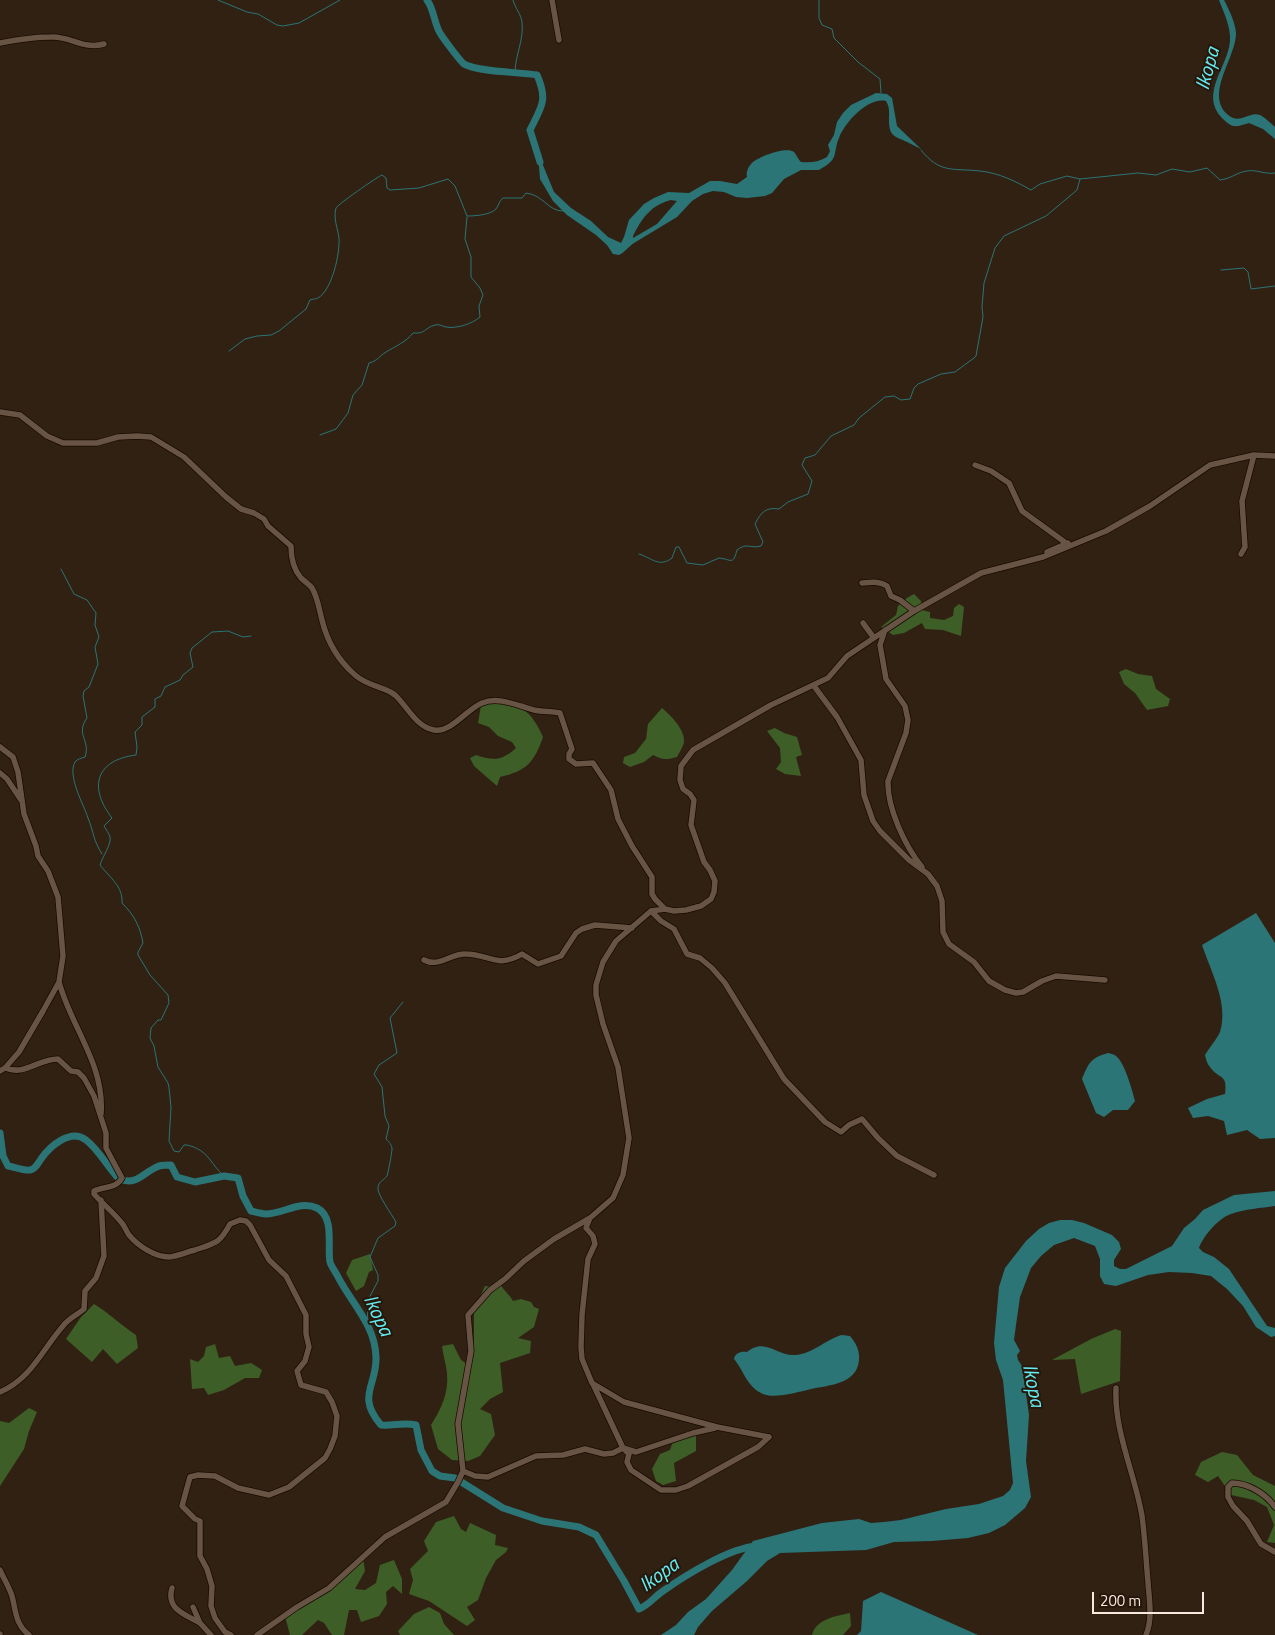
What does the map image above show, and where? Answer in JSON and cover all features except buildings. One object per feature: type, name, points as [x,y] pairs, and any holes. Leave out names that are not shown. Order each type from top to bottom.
[{"type":"street","points":[[552,0],[559,40]]},
{"type":"street","points":[[0,43],[50,37],[64,38],[86,46],[104,44]]},
{"type":"street","points":[[0,412],[20,415],[48,436],[63,443],[97,443],[118,437],[144,436],[151,437],[184,457],[226,497],[241,509],[254,513],[264,519],[268,526],[291,546],[294,568],[312,587],[320,606],[321,619],[326,633],[341,661],[363,681],[394,694],[423,725],[434,730],[444,730],[474,707],[484,702],[502,701],[536,711],[552,711],[560,714],[565,733],[570,741],[572,750],[569,754],[570,759],[576,764],[593,764],[610,790],[618,819],[632,846],[652,877],[652,894],[655,900],[665,908],[674,911],[701,906],[711,899],[714,892],[715,881],[704,862],[691,825],[694,800],[683,789],[680,780],[681,766],[693,750],[771,705],[828,678],[847,656],[914,611],[981,573],[1027,562],[1085,540],[1150,506],[1210,465],[1254,455],[1275,456]]},
{"type":"street","points":[[1241,554],[1245,546],[1242,501],[1254,455]]},
{"type":"street","points":[[975,465],[1009,483],[1022,511],[1066,543]]},
{"type":"street","points":[[1027,562],[1066,543],[1085,540]]},
{"type":"street","points":[[862,583],[878,582],[888,586],[891,596],[900,600],[914,611]]},
{"type":"street","points":[[863,623],[874,638]]},
{"type":"street","points":[[886,630],[880,645],[886,679],[905,706],[908,720],[906,733],[888,781],[889,800],[903,835],[919,863],[937,886],[942,901],[942,922],[945,938],[949,944],[974,962],[990,981],[1005,990],[1016,993],[1023,992],[1042,981],[1056,976],[1105,980]]},
{"type":"street","points":[[814,686],[837,716],[861,760],[864,795],[873,821],[892,845],[928,874]]},
{"type":"street","points":[[0,747],[13,757],[18,772],[21,800],[38,856],[48,871],[58,897],[63,956],[58,982],[18,1052],[3,1070]]},
{"type":"street","points":[[0,773],[7,779],[21,800]]},
{"type":"street","points":[[257,1635],[297,1607],[329,1588],[385,1537],[446,1502],[459,1480],[463,1471],[458,1424],[471,1351],[468,1316],[490,1290],[524,1262],[554,1240],[590,1218],[613,1198],[623,1175],[629,1138],[618,1067],[603,1024],[596,995],[596,985],[602,962],[616,941],[652,911],[665,908]]},
{"type":"street","points":[[652,911],[674,929],[687,954],[700,958],[725,983],[784,1079],[825,1122],[841,1132],[849,1125],[862,1119],[897,1156],[920,1166],[934,1175]]},
{"type":"street","points":[[424,960],[434,963],[457,954],[468,954],[503,961],[512,960],[522,954],[538,964],[561,956],[576,933],[582,929],[595,925],[632,928]]},
{"type":"street","points":[[58,982],[98,1076],[102,1104],[101,1116]]},
{"type":"street","points":[[3,1070],[19,1071],[42,1061],[58,1059],[71,1071],[78,1072],[84,1078],[94,1096],[101,1116],[106,1132],[106,1148],[122,1178],[120,1183],[94,1192],[94,1194],[122,1223],[130,1236],[142,1247],[157,1255],[169,1257],[208,1246],[222,1239],[230,1224],[240,1220],[246,1221],[269,1260],[286,1276],[306,1315],[306,1334],[309,1347],[305,1361],[297,1370],[300,1385],[326,1392],[337,1416],[335,1436],[325,1458],[289,1487],[269,1495],[238,1488],[216,1476],[198,1475],[190,1477],[182,1506],[195,1519],[200,1521],[200,1556],[207,1569],[212,1586],[211,1606],[216,1618],[226,1632],[231,1635]]},
{"type":"street","points":[[0,1392],[24,1377],[35,1366],[61,1327],[84,1309],[85,1291],[96,1278],[104,1256],[101,1200]]},
{"type":"street","points":[[590,1218],[586,1228],[593,1236],[595,1244],[588,1259],[582,1315],[582,1359],[592,1383],[623,1448],[629,1454],[627,1462],[631,1470],[661,1490],[676,1490],[688,1486],[758,1447],[770,1437],[717,1427],[624,1402],[592,1383]]},
{"type":"street","points":[[1116,1388],[1116,1402],[1122,1440],[1142,1516],[1150,1603],[1150,1619],[1146,1635]]},
{"type":"street","points":[[463,1471],[475,1476],[488,1477],[536,1456],[563,1455],[585,1449],[604,1454],[613,1453],[623,1448],[636,1452],[692,1433],[717,1427]]},
{"type":"street","points":[[1275,1508],[1270,1501],[1245,1484],[1232,1484],[1228,1487],[1228,1497],[1233,1506],[1247,1521],[1261,1544],[1275,1552]]},
{"type":"street","points":[[0,1570],[12,1596],[15,1616],[24,1632],[29,1635]]},
{"type":"street","points":[[172,1588],[169,1596],[173,1606],[200,1623],[211,1635]]},
{"type":"street","points":[[193,1608],[200,1623]]},
{"type":"green space","points":[[914,594],[921,601],[922,610],[930,612],[930,618],[944,620],[953,616],[954,608],[959,604],[964,607],[961,636],[943,630],[925,629],[922,623],[904,633],[893,635],[881,627],[896,615],[898,606]]},
{"type":"green space","points":[[1126,669],[1138,674],[1152,676],[1156,689],[1170,699],[1168,706],[1147,710],[1135,693],[1124,684],[1119,672]]},
{"type":"green space","points":[[482,700],[504,703],[520,708],[532,718],[543,737],[532,760],[523,769],[500,777],[497,786],[474,766],[470,758],[476,755],[492,759],[502,758],[516,748],[512,742],[498,736],[489,727],[478,723]]},
{"type":"green space","points":[[662,708],[677,723],[684,737],[682,748],[677,757],[665,759],[653,755],[644,762],[630,767],[623,763],[624,757],[635,753],[646,739],[648,724]]},
{"type":"green space","points":[[775,728],[797,737],[802,755],[796,757],[801,776],[785,774],[776,769],[781,762],[780,748],[767,731]]},
{"type":"green space","points":[[370,1254],[373,1270],[369,1272],[364,1286],[356,1291],[346,1273],[352,1260]]},
{"type":"green space","points":[[500,1284],[513,1301],[521,1299],[531,1302],[534,1307],[539,1309],[534,1327],[518,1338],[531,1341],[530,1353],[500,1363],[503,1392],[490,1399],[480,1409],[491,1414],[495,1435],[480,1456],[468,1461],[452,1460],[438,1449],[431,1425],[441,1407],[447,1387],[447,1373],[442,1346],[453,1344],[461,1360],[470,1366],[474,1354],[474,1311],[485,1286],[493,1287]]},
{"type":"green space","points":[[94,1304],[136,1335],[138,1348],[117,1364],[103,1349],[92,1362],[66,1339],[81,1317]]},
{"type":"green space","points":[[1115,1329],[1121,1331],[1120,1381],[1081,1394],[1075,1359],[1052,1360],[1091,1339]]},
{"type":"green space","points":[[215,1344],[219,1358],[230,1356],[235,1366],[251,1363],[262,1370],[259,1378],[245,1378],[224,1390],[208,1395],[204,1388],[192,1389],[190,1359],[198,1362],[204,1356],[206,1347]]},
{"type":"green space","points":[[29,1408],[37,1412],[24,1449],[0,1486],[0,1421],[9,1423]]},
{"type":"green space","points":[[687,1431],[696,1432],[696,1451],[674,1463],[676,1481],[663,1485],[656,1481],[652,1469],[660,1454],[670,1450],[672,1444]]},
{"type":"green space","points":[[1222,1452],[1237,1455],[1253,1475],[1275,1486],[1275,1543],[1267,1542],[1274,1525],[1267,1507],[1254,1500],[1231,1495],[1218,1476],[1208,1482],[1195,1475],[1201,1462]]},
{"type":"green space","points":[[454,1516],[461,1529],[466,1532],[470,1523],[496,1535],[495,1545],[508,1548],[496,1560],[486,1578],[478,1600],[467,1607],[475,1620],[467,1626],[429,1601],[409,1594],[413,1580],[410,1569],[428,1551],[424,1541],[436,1522]]},
{"type":"green space","points":[[363,1558],[365,1571],[355,1589],[365,1590],[376,1583],[380,1565],[394,1560],[402,1579],[402,1594],[393,1586],[386,1592],[387,1604],[379,1616],[361,1622],[357,1610],[349,1610],[344,1635],[332,1635],[324,1623],[318,1620],[302,1635],[290,1635],[285,1616],[324,1593]]},
{"type":"green space","points":[[429,1607],[440,1613],[444,1624],[454,1635],[400,1635],[398,1631],[414,1614]]},
{"type":"green space","points":[[850,1613],[851,1626],[843,1635],[812,1635],[822,1622]]},
{"type":"water","points":[[1219,0],[1224,0],[1233,20],[1236,33],[1232,53],[1220,86],[1221,106],[1227,114],[1236,119],[1256,114],[1262,116],[1275,127],[1275,139],[1263,129],[1249,123],[1237,126],[1229,124],[1216,109],[1213,100],[1214,90],[1230,41],[1228,25]]},
{"type":"water","points":[[876,93],[887,94],[892,98],[897,126],[921,149],[896,137],[892,133],[889,126],[889,108],[886,101],[872,103],[858,112],[846,125],[838,140],[834,157],[821,169],[801,170],[784,179],[772,193],[765,196],[736,197],[724,192],[713,191],[703,194],[692,201],[677,217],[634,243],[619,255],[613,254],[607,245],[596,235],[567,215],[553,201],[540,179],[538,153],[554,192],[608,237],[621,243],[629,220],[644,204],[668,192],[689,193],[710,181],[737,184],[747,177],[749,166],[752,163],[766,155],[779,151],[794,152],[801,162],[814,162],[827,157],[830,151],[828,145],[834,135],[837,122],[851,105]],"holes":[[[677,201],[657,224],[633,238],[640,223],[648,213],[664,202]]]},
{"type":"water","points":[[1256,913],[1275,943],[1275,1138],[1260,1139],[1247,1130],[1227,1135],[1224,1121],[1208,1116],[1193,1118],[1188,1108],[1207,1099],[1225,1094],[1226,1087],[1224,1080],[1209,1066],[1205,1055],[1220,1032],[1222,1010],[1218,988],[1202,945]]},
{"type":"water","points":[[1108,1053],[1115,1055],[1122,1064],[1135,1101],[1128,1110],[1113,1110],[1104,1117],[1096,1113],[1082,1079],[1091,1062]]},
{"type":"water","points":[[1275,1191],[1275,1206],[1242,1211],[1226,1216],[1212,1228],[1199,1248],[1229,1269],[1267,1326],[1275,1328],[1275,1336],[1271,1337],[1256,1327],[1243,1306],[1211,1276],[1169,1272],[1148,1275],[1116,1286],[1104,1284],[1100,1276],[1100,1259],[1095,1246],[1074,1238],[1054,1245],[1031,1268],[1020,1297],[1014,1340],[1020,1351],[1017,1355],[1022,1366],[1029,1415],[1026,1461],[1031,1497],[1025,1508],[1005,1525],[989,1533],[968,1538],[894,1542],[866,1550],[780,1553],[767,1561],[712,1611],[698,1627],[694,1635],[661,1635],[676,1625],[688,1612],[706,1599],[732,1570],[753,1541],[822,1523],[859,1519],[871,1523],[901,1520],[946,1509],[979,1504],[1003,1496],[1010,1490],[1013,1483],[1003,1380],[996,1360],[994,1343],[999,1287],[1005,1268],[1026,1241],[1039,1229],[1049,1223],[1060,1220],[1072,1220],[1112,1235],[1119,1242],[1121,1249],[1114,1260],[1114,1266],[1126,1269],[1172,1246],[1184,1228],[1203,1210],[1234,1195]]},
{"type":"water","points":[[842,1335],[850,1336],[857,1347],[859,1360],[857,1368],[848,1379],[826,1386],[773,1396],[763,1394],[749,1383],[734,1359],[739,1353],[747,1352],[760,1346],[788,1355],[802,1354]]},
{"type":"water","points":[[881,1592],[978,1635],[857,1635],[861,1631],[863,1601]]},
{"type":"waterway","points":[[218,0],[247,12],[258,14],[277,25],[283,26],[299,23],[340,0]]},
{"type":"waterway","points":[[427,0],[440,33],[464,64],[478,69],[537,75],[543,97],[538,115],[530,130],[540,162]]},
{"type":"waterway","points":[[513,0],[521,19],[522,29],[515,73]]},
{"type":"waterway","points":[[819,0],[819,18],[822,25],[832,29],[834,38],[858,62],[880,79],[881,93]]},
{"type":"waterway","points":[[921,150],[934,163],[941,166],[994,174],[1031,190],[1040,184],[1067,176],[1080,179],[1138,173],[1156,175],[1172,169],[1190,172],[1207,168],[1220,180],[1247,171],[1275,173]]},
{"type":"waterway","points":[[229,351],[245,339],[271,335],[279,331],[306,309],[310,300],[318,298],[323,294],[331,280],[338,253],[339,238],[335,220],[336,208],[382,175],[386,178],[387,188],[390,190],[419,188],[448,179],[455,186],[467,216],[490,213],[496,209],[503,198],[522,198],[526,193],[532,194],[554,209],[564,211]]},
{"type":"waterway","points":[[639,554],[663,562],[672,558],[676,547],[679,547],[687,563],[703,565],[719,558],[733,560],[737,550],[743,546],[761,546],[763,542],[755,524],[759,516],[767,510],[779,509],[788,502],[808,494],[812,481],[802,465],[805,458],[815,455],[831,436],[854,425],[859,418],[885,397],[894,396],[901,400],[910,399],[914,388],[918,384],[941,374],[955,372],[976,356],[983,317],[984,283],[995,248],[1004,236],[1046,216],[1077,190],[1080,179]]},
{"type":"waterway","points":[[320,435],[336,429],[348,413],[353,395],[362,385],[369,363],[375,361],[413,333],[423,332],[436,325],[459,327],[473,322],[480,317],[479,306],[483,295],[471,277],[471,257],[465,239],[467,217]]},
{"type":"waterway","points":[[1221,270],[1244,268],[1248,272],[1251,289],[1275,286]]},
{"type":"waterway","points":[[61,569],[74,594],[87,600],[96,613],[95,625],[99,637],[95,647],[98,664],[89,687],[84,691],[83,696],[87,718],[82,729],[86,751],[85,757],[75,762],[73,775],[95,840],[102,854]]},
{"type":"waterway","points":[[224,1176],[200,1150],[184,1145],[179,1152],[174,1151],[169,1141],[171,1107],[169,1088],[158,1067],[154,1046],[150,1038],[151,1028],[158,1020],[161,1020],[169,1003],[168,995],[150,975],[138,955],[143,943],[138,926],[133,916],[122,903],[118,887],[100,865],[110,840],[104,826],[112,818],[100,796],[98,786],[104,769],[122,758],[136,755],[135,732],[142,725],[142,717],[155,707],[155,699],[161,696],[165,687],[180,680],[193,667],[190,653],[192,648],[212,632],[228,631],[243,637],[251,636]]},
{"type":"waterway","points":[[367,1321],[369,1298],[378,1281],[378,1275],[370,1257],[378,1238],[395,1226],[396,1222],[378,1191],[379,1184],[387,1176],[392,1149],[386,1139],[389,1126],[385,1116],[382,1087],[374,1074],[379,1065],[397,1053],[390,1018],[403,1002]]},
{"type":"waterway","name":"Ikopa","points":[[0,1133],[3,1156],[8,1166],[19,1169],[32,1169],[37,1166],[55,1144],[74,1136],[86,1140],[95,1148],[119,1179],[126,1181],[136,1180],[159,1166],[171,1165],[177,1177],[195,1182],[224,1176],[238,1178],[243,1196],[251,1211],[266,1214],[298,1206],[311,1206],[323,1212],[328,1225],[331,1264],[367,1324],[375,1345],[374,1376],[369,1398],[370,1406],[381,1425],[416,1425],[421,1450],[432,1471],[440,1476],[455,1478],[503,1508],[542,1521],[579,1527],[596,1535],[639,1609],[660,1593],[708,1563],[734,1552],[757,1546]]}]
